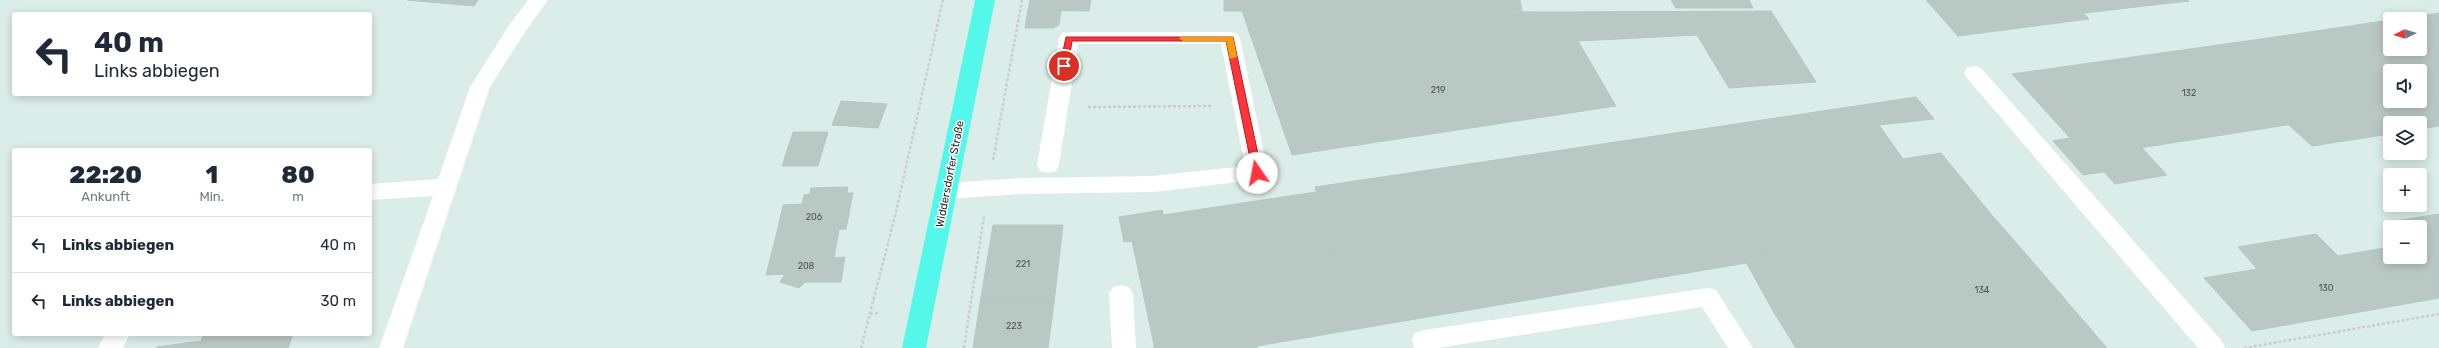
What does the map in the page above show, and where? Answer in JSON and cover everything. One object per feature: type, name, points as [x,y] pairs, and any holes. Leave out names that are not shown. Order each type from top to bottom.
[{"type":"main road","name":"Widdersdorfer Straße","points":[[914,348],[985,0]]},
{"type":"lane","points":[[391,348],[480,87],[517,28],[538,0]]},
{"type":"lane","points":[[947,191],[1022,186],[1153,184],[1257,173],[1230,38],[1069,38],[1048,165]]},
{"type":"lane","points":[[1974,73],[2213,348]]},
{"type":"lane","points":[[372,192],[447,187]]},
{"type":"lane","points":[[1121,294],[1124,348]]},
{"type":"lane","points":[[1426,348],[1424,340],[1708,297],[1741,348]]},
{"type":"lane","points":[[110,348],[117,336]]},
{"type":"path","points":[[861,348],[900,201],[943,0]]},
{"type":"path","points":[[1058,107],[1243,106]]},
{"type":"path","points":[[870,314],[878,313]]},
{"type":"path","points":[[2244,348],[2439,314]]},
{"type":"building","points":[[407,0],[478,0],[474,6]]},
{"type":"building","points":[[1030,0],[1091,0],[1089,11],[1028,10]]},
{"type":"building","points":[[1224,0],[1480,0],[1483,11],[1224,11]]},
{"type":"building","points":[[1480,0],[1520,0],[1522,11],[1483,11]]},
{"type":"building","points":[[1671,0],[1749,0],[1753,8],[1676,8]]},
{"type":"building","points":[[1926,0],[2071,0],[2089,19],[1958,36]]},
{"type":"building","points":[[2071,0],[2188,0],[2189,1],[2084,13]]},
{"type":"building","points":[[1028,10],[1061,11],[1059,25],[1053,28],[1025,28]]},
{"type":"building","points":[[1242,11],[1561,12],[1616,106],[1292,155]]},
{"type":"building","points":[[1771,11],[1816,82],[1729,88],[1697,35],[1578,41],[1561,12]]},
{"type":"building","points":[[2439,13],[2439,102],[2427,104],[2427,64],[2383,64],[2383,108],[2401,108],[2370,112],[2282,36],[2383,21],[2383,56],[2427,56],[2427,15]]},
{"type":"building","points":[[2282,36],[2370,112],[2069,159],[2053,141],[2070,138],[2012,74]]},
{"type":"building","points":[[1916,97],[1934,119],[1879,125],[1903,159],[1941,153],[1991,214],[1741,253],[1746,263],[1257,346],[1257,348],[1195,348],[1179,279],[1338,254],[1315,187]]},
{"type":"building","points":[[841,101],[887,104],[878,128],[832,125]]},
{"type":"building","points":[[2439,102],[2439,126],[2427,128],[2427,116],[2395,116],[2388,110],[2401,108],[2427,108],[2427,104]]},
{"type":"building","points":[[2388,110],[2395,116],[2383,116],[2383,135],[2312,146],[2289,125]]},
{"type":"building","points":[[793,132],[828,132],[818,166],[782,166]]},
{"type":"building","points":[[2142,148],[2167,175],[2115,184],[2104,172],[2083,175],[2069,159]]},
{"type":"building","points":[[848,187],[847,193],[853,193],[846,229],[777,232],[783,205],[802,204],[804,195],[810,194],[811,188]]},
{"type":"building","points":[[1316,192],[1338,254],[1179,279],[1163,215]]},
{"type":"building","points":[[1162,210],[1193,339],[1154,345],[1132,241],[1124,242],[1119,217]]},
{"type":"building","points":[[1991,214],[2039,269],[1773,311],[1741,253]]},
{"type":"building","points":[[2439,214],[2439,263],[2427,252],[2427,220],[2400,220]]},
{"type":"building","points":[[993,225],[1063,225],[1054,303],[980,303]]},
{"type":"building","points":[[839,230],[834,258],[845,257],[841,282],[805,282],[799,288],[780,282],[785,274],[766,275],[777,232]]},
{"type":"building","points":[[2316,234],[2338,256],[2383,248],[2383,264],[2427,264],[2427,252],[2439,263],[2439,298],[2252,331],[2204,278],[2257,269],[2238,247]]},
{"type":"building","points":[[2039,269],[2107,348],[1796,348],[1773,311]]},
{"type":"building","points":[[980,303],[1054,303],[1048,348],[973,348]]},
{"type":"building","points":[[203,336],[292,336],[288,348],[198,348]]},
{"type":"building","points":[[1193,339],[1195,348],[1154,348],[1154,345]]},
{"type":"building","points":[[201,341],[198,348],[156,348],[157,347]]},
{"type":"slow traffic","points":[[1183,38],[1230,38],[1233,57]]},
{"type":"route","points":[[1064,66],[1069,38],[1230,38],[1257,173]]}]
